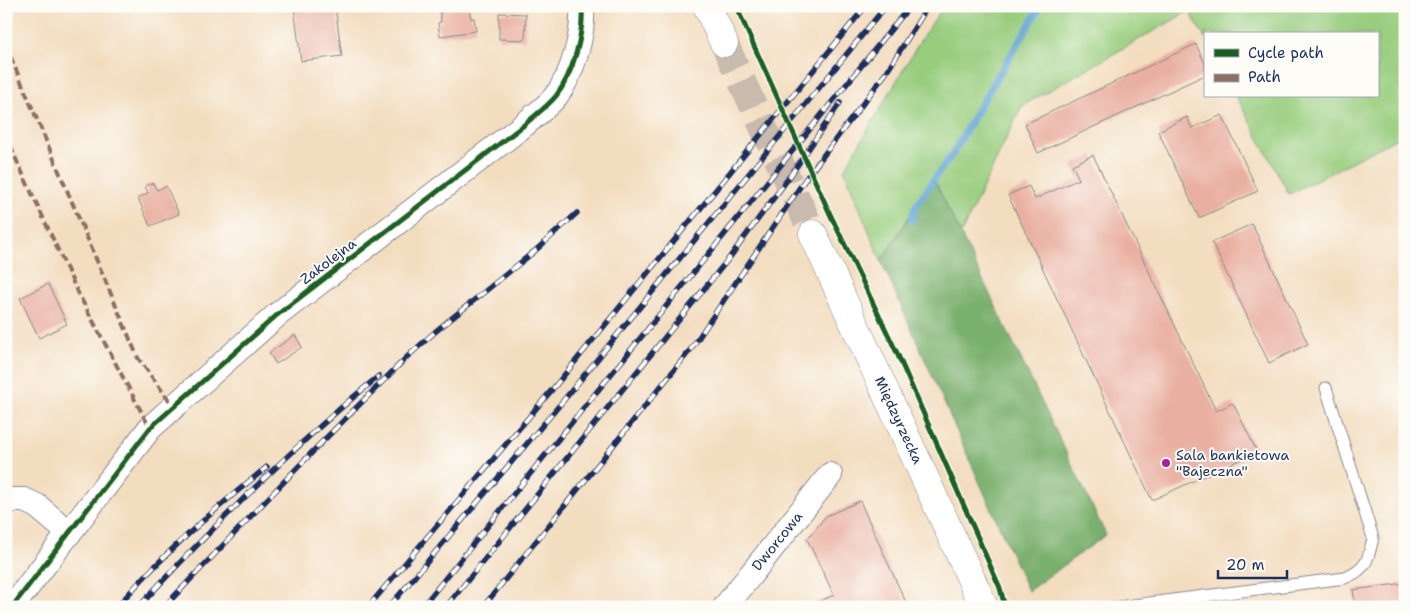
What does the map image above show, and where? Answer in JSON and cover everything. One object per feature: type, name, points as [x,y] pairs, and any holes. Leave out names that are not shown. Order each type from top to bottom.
[{"type":"main road","points":[[707,6],[724,43]]},
{"type":"main road","name":"Międzyrzecka","points":[[813,234],[984,607]]},
{"type":"street","name":"Zakolejna","points":[[12,607],[150,428],[277,315],[524,125],[556,96],[570,71],[577,47],[583,22],[582,6]]},
{"type":"street","name":"Dworcowa","points":[[725,607],[830,474]]},
{"type":"street","points":[[6,500],[24,500],[37,506],[69,533]]},
{"type":"lane","points":[[1118,607],[1345,578],[1360,572],[1369,556],[1373,538],[1326,388]]},
{"type":"green space","points":[[944,6],[1405,6],[1405,134],[1289,194],[1237,98],[1378,98],[1378,32],[1204,32],[1204,36],[1189,11],[1022,106],[961,234],[933,179],[881,261],[844,170],[923,36]]},
{"type":"green space","points":[[934,179],[1106,535],[1028,591],[881,261]]},
{"type":"building","points":[[335,6],[342,56],[301,61],[294,7]]},
{"type":"building","points":[[439,6],[469,6],[471,19],[474,18],[476,31],[440,36],[438,23],[441,22]]},
{"type":"building","points":[[499,13],[526,14],[525,40],[499,39]]},
{"type":"building","points":[[1196,44],[1204,62],[1204,75],[1038,153],[1025,124]]},
{"type":"building","points":[[1222,115],[1258,191],[1199,218],[1158,131],[1187,117],[1192,128]]},
{"type":"building","points":[[1093,155],[1216,411],[1233,403],[1257,452],[1152,500],[1008,195],[1029,186],[1035,199],[1079,179],[1072,165]]},
{"type":"building","points":[[153,183],[157,190],[166,186],[179,214],[150,226],[138,198],[148,193],[145,186]]},
{"type":"building","points":[[1252,224],[1308,344],[1269,363],[1212,242]]},
{"type":"building","points":[[48,284],[67,324],[39,338],[20,298]]},
{"type":"building","points":[[295,335],[302,347],[276,364],[269,353]]},
{"type":"building","points":[[860,501],[908,607],[812,607],[811,605],[834,595],[807,539],[826,516]]},
{"type":"building","points":[[1405,583],[1405,607],[1356,607],[1353,590]]},
{"type":"waterway","points":[[912,220],[914,209],[952,155],[1041,6]]},
{"type":"tunnel","points":[[724,43],[813,234]]},
{"type":"railway","points":[[368,607],[556,385],[866,6]]},
{"type":"railway","points":[[389,607],[568,395],[886,6]]},
{"type":"railway","points":[[422,607],[910,6]]},
{"type":"railway","points":[[483,607],[691,349],[804,181],[886,73],[928,6]]},
{"type":"railway","points":[[446,607],[730,257],[790,176],[840,103]]},
{"type":"railway","points":[[164,607],[321,443],[406,358],[436,331],[536,250],[577,213]]},
{"type":"railway","points":[[139,607],[179,563],[259,483],[318,428],[379,376]]},
{"type":"railway","points":[[117,607],[152,569],[189,534],[267,467]]},
{"type":"marked path","points":[[6,46],[138,358],[174,407]]},
{"type":"marked path","points":[[6,135],[77,291],[150,428]]},
{"type":"cycle path","points":[[12,607],[150,428],[277,315],[545,108],[556,96],[568,77],[579,41],[582,6]]},
{"type":"cycle path","points":[[736,6],[830,214],[897,353],[1000,588],[1005,607]]},
{"type":"place","name":"Sala bankietowa \"Bajeczna\"","points":[[1166,463]]}]
